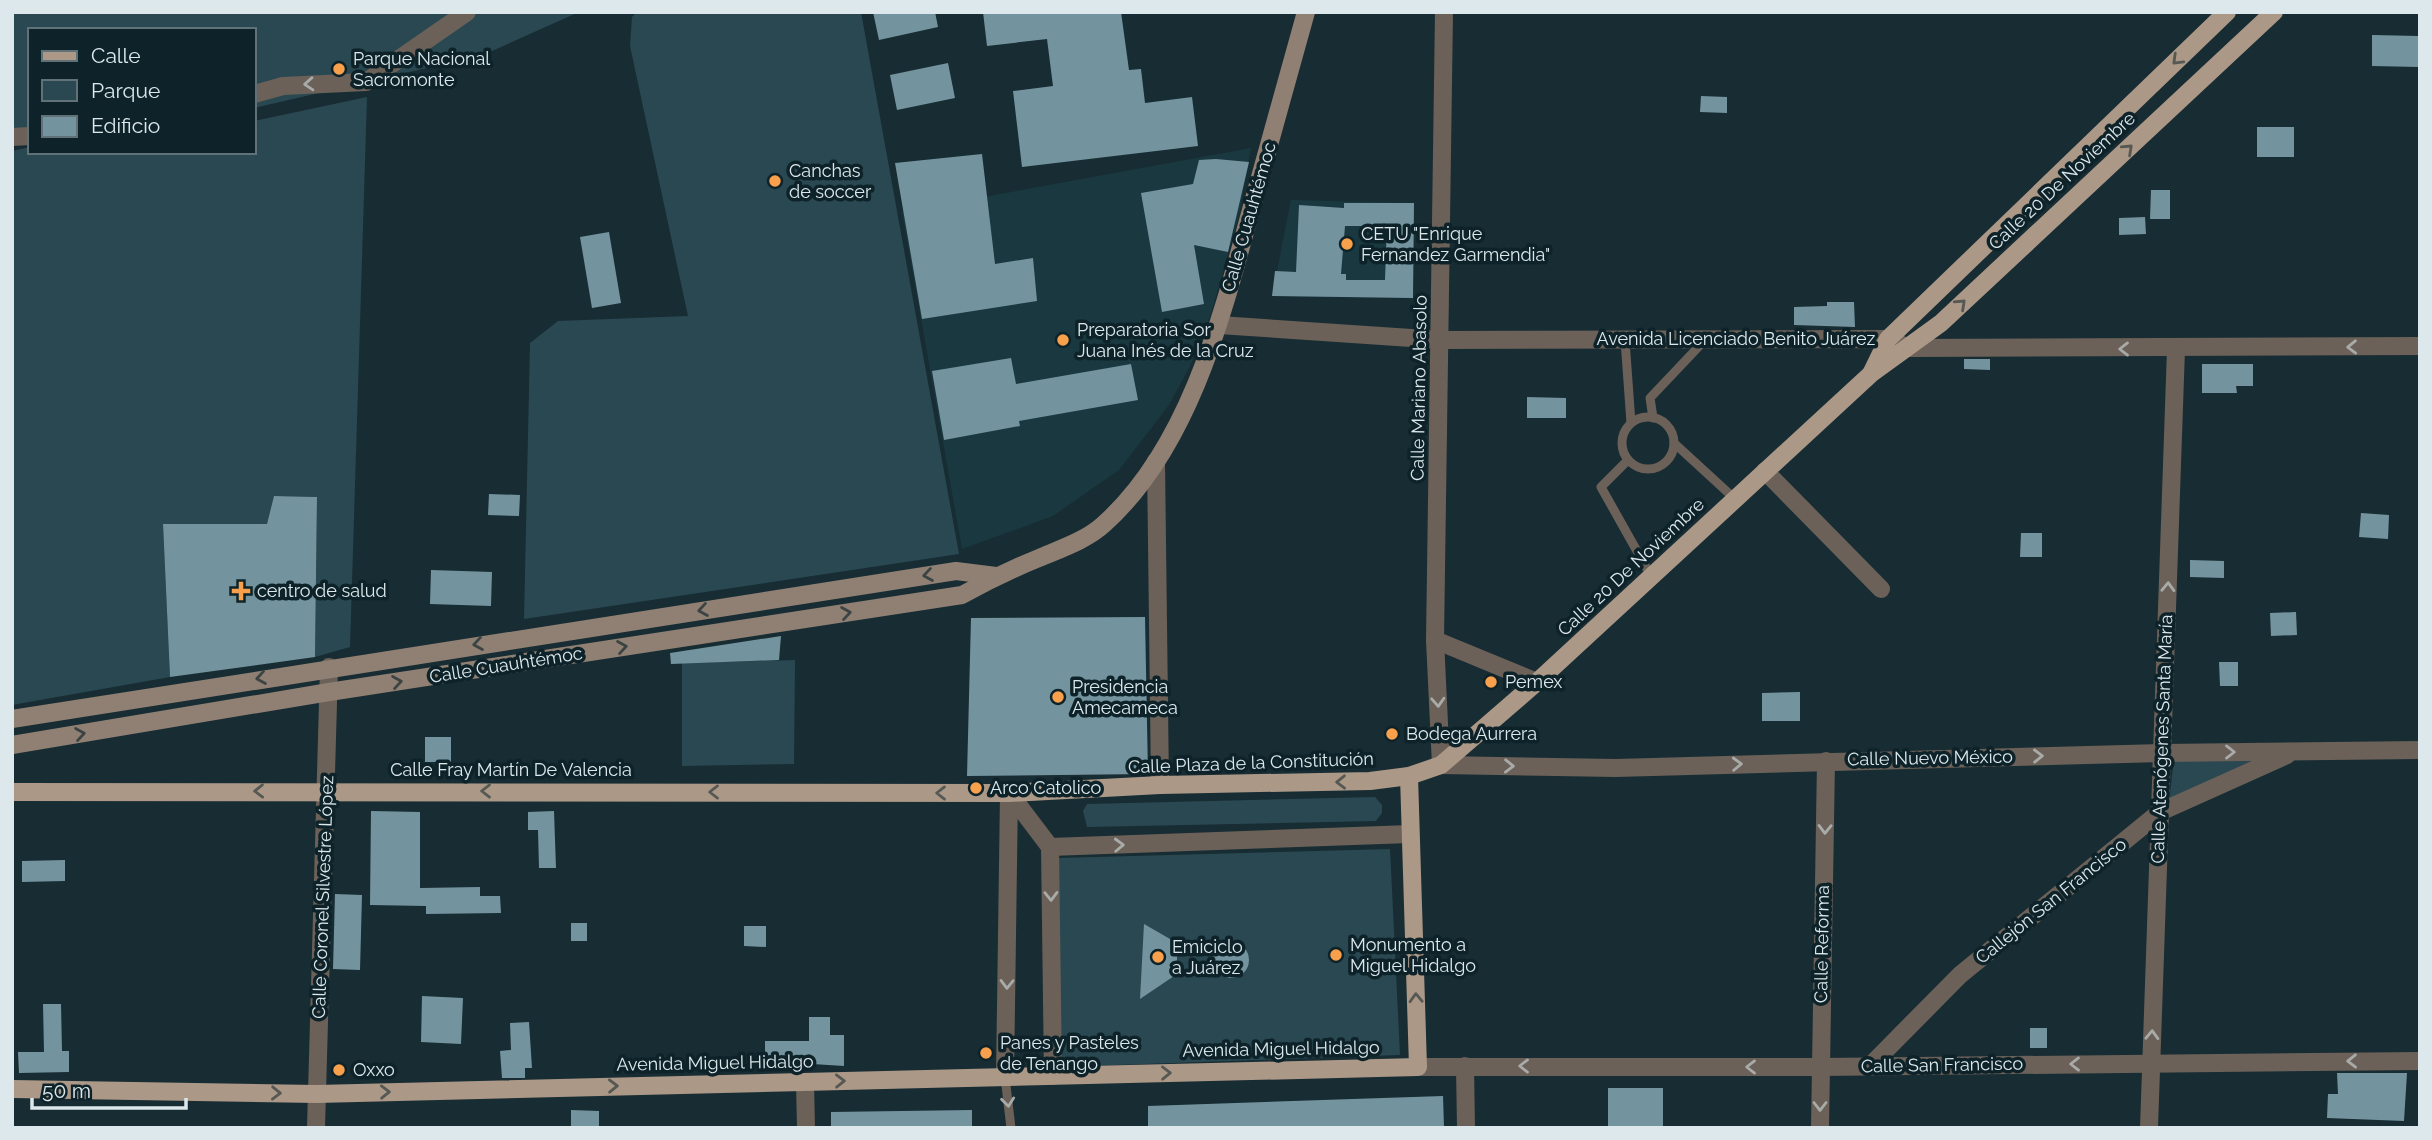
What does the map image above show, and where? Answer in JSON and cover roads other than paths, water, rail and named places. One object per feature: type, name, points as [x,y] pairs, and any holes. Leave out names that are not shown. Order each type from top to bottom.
[{"type":"main road","name":"Calle Cuauhtémoc","points":[[12,745],[329,692],[962,595],[996,576],[1074,543],[1104,525],[1156,461],[1186,404],[1219,325],[1306,12]]},
{"type":"main road","name":"Calle 20 De Noviembre","points":[[1872,373],[1888,339],[2227,12]]},
{"type":"main road","name":"Calle 20 De Noviembre","points":[[1409,776],[1441,765],[1537,682],[1872,373],[1941,323],[2274,12]]},
{"type":"main road","name":"Calle Cuauhtémoc","points":[[12,719],[179,690],[956,571],[996,576]]},
{"type":"main road","points":[[755,602],[760,626]]},
{"type":"main road","points":[[539,635],[543,659]]},
{"type":"main road","points":[[179,690],[183,716]]},
{"type":"main road","name":"Calle Plaza de la Constitución","points":[[1009,793],[1160,785],[1370,781],[1409,776]]},
{"type":"main road","points":[[1409,776],[1418,1067]]},
{"type":"main road","name":"Calle Fray Martín De Valencia","points":[[12,792],[327,790],[1009,793]]},
{"type":"main road","name":"Avenida Miguel Hidalgo","points":[[12,1089],[317,1094],[1418,1067]]},
{"type":"street","points":[[256,93],[284,86],[366,82],[467,12]]},
{"type":"street","name":"Calle Mariano Abasolo","points":[[1441,765],[1435,640],[1444,12]]},
{"type":"street","name":"Avenida Licenciado Benito Juárez","points":[[1219,325],[1441,340],[1888,339],[1909,348],[2420,346]]},
{"type":"street","name":"Calle Atenógenes Santa María","points":[[2149,1128],[2176,349]]},
{"type":"street","points":[[1156,461],[1160,785]]},
{"type":"street","points":[[1765,471],[1881,589]]},
{"type":"street","points":[[1435,640],[1537,682]]},
{"type":"street","name":"Calle Coronel Silvestre López","points":[[316,1128],[329,667]]},
{"type":"street","name":"Calle Nuevo México","points":[[1441,765],[1616,768],[2162,752],[2420,750]]},
{"type":"street","name":"Callejón San Francisco","points":[[1870,1066],[1960,975],[2160,812],[2294,752]]},
{"type":"street","name":"Calle Reforma","points":[[1819,1128],[1826,761]]},
{"type":"street","points":[[1009,793],[1050,847],[1053,1076]]},
{"type":"street","points":[[1005,1077],[1009,793]]},
{"type":"street","points":[[1050,847],[1410,834]]},
{"type":"street","name":"Calle San Francisco","points":[[1465,1066],[1819,1067],[2420,1061]]},
{"type":"street","points":[[1418,1067],[1465,1066],[1466,1128]]},
{"type":"street","points":[[805,1082],[806,1128]]},
{"type":"lane","points":[[1625,340],[1631,423]]},
{"type":"lane","points":[[1653,418],[1650,398],[1704,341]]},
{"type":"lane","points":[[1674,443],[1668,460],[1661,466],[1643,469],[1628,460],[1622,444],[1626,429],[1631,423],[1638,419],[1653,418],[1667,426],[1674,443],[1735,499]]},
{"type":"lane","points":[[1628,460],[1601,487],[1651,576]]},
{"type":"lane","points":[[1005,1077],[1011,1128]]},
{"type":"place","name":"Parque Nacional Sacromonte","points":[[339,69]]},
{"type":"place","name":"Canchas de soccer","points":[[775,181]]},
{"type":"place","name":"CETU \"Enrique Fernandez Garmendia\"","points":[[1347,244]]},
{"type":"place","name":"Preparatoria Sor Juana Inés de la Cruz","points":[[1063,340]]},
{"type":"place","name":"centro de salud","points":[[241,591]]},
{"type":"place","name":"Pemex","points":[[1491,682]]},
{"type":"place","name":"Presidencia Amecameca","points":[[1058,697]]},
{"type":"place","name":"Bodega Aurrera","points":[[1392,734]]},
{"type":"place","name":"Arco Catolico","points":[[976,788]]},
{"type":"place","name":"Monumento a Miguel Hidalgo","points":[[1336,955]]},
{"type":"place","name":"Emiciclo a Juárez","points":[[1158,957]]},
{"type":"place","name":"Panes y Pasteles de Tenango","points":[[986,1053]]},
{"type":"place","name":"Oxxo","points":[[339,1070]]}]
